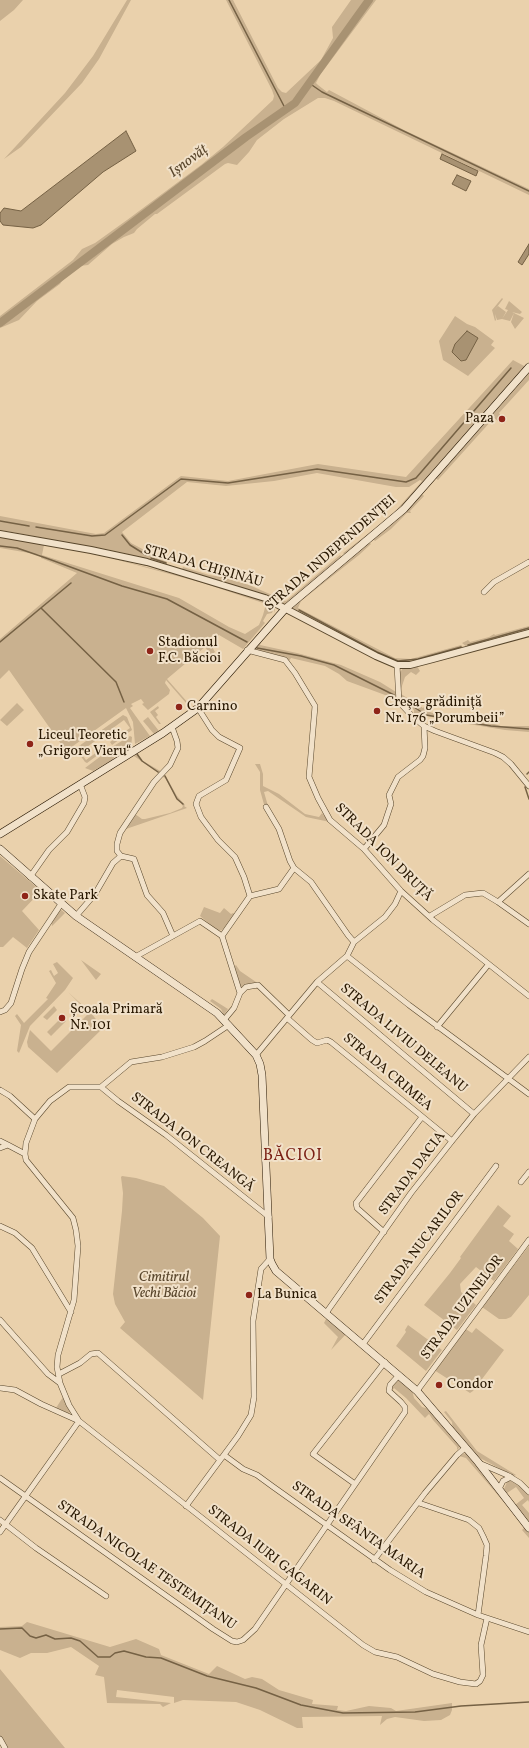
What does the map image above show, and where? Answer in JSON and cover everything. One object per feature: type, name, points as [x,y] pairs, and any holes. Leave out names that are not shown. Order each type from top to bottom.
[{"type":"main road","name":"STRADA INDEPENDENȚEI","points":[[0,834],[172,727],[198,708],[247,650],[285,609],[404,509],[529,367]]},
{"type":"main road","points":[[0,849],[76,916],[212,1010],[256,1055],[260,1064],[262,1075],[270,1259],[276,1271],[417,1391],[478,1462],[529,1528]]},
{"type":"street","name":"STRADA CHIȘINĂU","points":[[0,534],[91,550],[146,562],[232,587],[265,598],[376,656],[397,665],[410,665],[529,633]]},
{"type":"street","points":[[484,592],[494,582],[529,562]]},
{"type":"street","name":"STRADA ION DRUȚĂ","points":[[247,650],[285,660],[313,701],[316,710],[309,777],[330,820],[364,849],[400,891],[488,965],[529,996]]},
{"type":"street","points":[[397,665],[400,705],[424,726],[495,753],[511,764],[529,786]]},
{"type":"street","points":[[198,708],[212,730],[219,737],[240,748],[226,780],[199,796],[196,804],[201,817],[218,840],[234,857],[244,877],[250,896]]},
{"type":"street","points":[[364,849],[384,824],[391,809],[389,795],[398,777],[423,756],[425,748],[424,726]]},
{"type":"street","points":[[172,727],[178,748],[170,765],[154,782],[120,834],[117,844],[118,851],[121,856],[134,859],[147,895],[163,913],[173,936]]},
{"type":"street","points":[[524,780],[529,775]]},
{"type":"street","points":[[30,876],[49,850],[66,832],[84,803],[85,797],[80,784]]},
{"type":"street","points":[[266,807],[279,829],[290,861],[294,868],[311,882],[354,942]]},
{"type":"street","points":[[76,916],[95,894],[113,863],[121,856]]},
{"type":"street","points":[[222,936],[250,896],[279,889],[294,868]]},
{"type":"street","points":[[498,902],[529,874]]},
{"type":"street","points":[[256,1055],[317,982],[347,956],[354,942],[385,917],[395,904],[400,891]]},
{"type":"street","points":[[430,916],[465,895],[483,893],[529,924]]},
{"type":"street","points":[[0,1012],[5,1010],[11,1003],[29,952],[61,904]]},
{"type":"street","points":[[0,1532],[79,1421],[69,1405],[60,1383],[58,1354],[71,1312],[77,1264],[76,1230],[72,1218],[26,1160],[26,1143],[35,1119],[50,1101],[69,1087],[101,1087],[131,1062],[162,1057],[194,1047],[205,1041],[226,1023],[240,993],[222,936],[200,921],[136,957]]},
{"type":"street","points":[[347,956],[437,1026],[529,1094]]},
{"type":"street","points":[[437,1026],[488,965]]},
{"type":"street","name":"STRADA LIVIU DELEANU","points":[[317,982],[474,1114]]},
{"type":"street","name":"STRADA CRIMEA","points":[[240,993],[246,987],[258,986],[312,1040],[317,1043],[327,1040],[331,1042],[452,1141]]},
{"type":"street","name":"STRADA DACIA","points":[[326,1313],[452,1141],[474,1114],[529,1057]]},
{"type":"street","name":"STRADA ION CREANGĂ","points":[[101,1087],[118,1102],[166,1135],[268,1217]]},
{"type":"street","points":[[0,1090],[5,1092],[35,1119]]},
{"type":"street","points":[[384,1232],[357,1208],[356,1203],[422,1117]]},
{"type":"street","points":[[0,1141],[25,1154]]},
{"type":"street","points":[[14,1147],[26,1143]]},
{"type":"street","points":[[0,1148],[8,1145]]},
{"type":"street","name":"STRADA NUCARILOR","points":[[363,1344],[496,1166]]},
{"type":"street","points":[[521,1182],[529,1172]]},
{"type":"street","points":[[0,1226],[15,1233],[32,1248],[71,1312]]},
{"type":"street","name":"STRADA UZINELOR","points":[[417,1391],[529,1240]]},
{"type":"street","points":[[186,1506],[246,1423],[252,1406],[254,1398],[253,1321],[262,1269],[270,1259]]},
{"type":"street","points":[[0,1320],[48,1374],[60,1383]]},
{"type":"street","points":[[59,1374],[80,1363],[91,1354],[98,1353],[220,1460]]},
{"type":"street","points":[[355,1484],[313,1454],[384,1362]]},
{"type":"street","name":"STRADA NICOLAE TESTEMIȚANU","points":[[0,1478],[232,1641],[237,1642],[243,1640],[255,1629],[405,1412],[405,1407],[389,1391],[390,1385],[399,1375]]},
{"type":"street","name":"STRADA IURI GAGARIN","points":[[0,1388],[16,1390],[41,1404],[79,1421],[363,1645],[375,1652],[397,1657],[433,1674],[460,1682],[476,1684],[480,1681],[483,1675],[481,1645],[487,1618]]},
{"type":"street","points":[[374,1560],[457,1455],[465,1448]]},
{"type":"street","name":"STRADA SFÂNTA MARIA","points":[[224,1455],[243,1469],[257,1475],[374,1560],[426,1592],[478,1615],[529,1632]]},
{"type":"street","points":[[478,1462],[511,1477],[529,1492]]},
{"type":"street","points":[[499,1489],[504,1481],[511,1477]]},
{"type":"street","points":[[419,1503],[469,1520],[479,1528],[484,1536],[487,1545],[478,1615]]},
{"type":"street","points":[[0,1520],[36,1548],[106,1596]]},
{"type":"street","points":[[0,1739],[4,1747]]},
{"type":"green space","points":[[0,0],[23,0],[14,10],[0,21]]},
{"type":"green space","points":[[127,0],[131,0],[99,59],[82,83],[21,147],[4,159],[65,93],[93,56]]},
{"type":"green space","points":[[226,0],[233,0],[278,88],[282,92],[286,93],[321,60],[333,38],[332,27],[351,0],[376,0],[320,75],[316,83],[327,92],[329,90],[404,130],[529,189],[529,195],[334,101],[325,98],[318,98],[284,119],[257,140],[249,152],[237,165],[228,163],[225,164],[155,214],[134,233],[112,244],[88,265],[80,266],[64,278],[60,284],[37,301],[19,320],[0,328],[0,316],[73,260],[82,249],[95,243],[201,165],[223,147],[273,100],[274,96],[272,90]]},
{"type":"green space","points":[[502,298],[503,299],[494,311],[498,306],[506,312],[502,319],[497,320],[495,314],[495,321],[492,310]]},
{"type":"green space","points":[[509,301],[522,312],[520,314],[512,312],[514,313],[510,321],[502,319],[508,310],[505,309]]},
{"type":"green space","points":[[514,313],[524,318],[515,329],[511,322]]},
{"type":"green space","points":[[455,316],[467,324],[475,327],[494,341],[491,345],[495,348],[468,376],[443,360],[439,341]]},
{"type":"green space","points":[[513,360],[526,367],[401,509],[346,556],[343,553],[390,517],[422,481],[420,480],[409,487],[396,487],[317,473],[274,481],[226,486],[187,482],[122,532],[131,543],[167,562],[166,565],[110,552],[110,550],[0,530],[0,516],[96,534],[104,533],[181,476],[228,481],[318,464],[406,477]]},
{"type":"green space","points":[[529,371],[529,380],[499,413],[501,416],[499,419],[502,422],[500,423],[490,414]]},
{"type":"green space","points":[[488,417],[492,420],[438,480],[434,477]]},
{"type":"green space","points":[[421,493],[424,496],[410,511],[411,513],[407,513],[391,529],[375,541],[373,539]]},
{"type":"green space","points":[[0,537],[44,545],[42,555],[179,598],[229,627],[245,634],[259,625],[266,604],[203,583],[92,553],[229,588],[267,601],[275,607],[275,613],[274,609],[268,609],[269,611],[273,610],[272,613],[267,614],[263,621],[265,623],[243,649],[219,635],[210,643],[215,652],[211,655],[205,647],[167,679],[189,704],[186,703],[166,680],[165,683],[170,690],[169,694],[148,710],[142,704],[144,703],[141,699],[131,704],[133,706],[130,708],[150,736],[135,744],[133,722],[126,708],[66,751],[9,670],[0,679],[0,639],[77,573],[41,558],[41,555],[0,548]]},
{"type":"green space","points":[[369,542],[371,544],[359,555],[301,601],[298,608],[395,658],[411,659],[461,645],[464,648],[413,662],[395,662],[379,655],[291,607]]},
{"type":"green space","points":[[340,555],[343,558],[286,605],[261,594],[182,570],[183,567],[249,585],[286,601]]},
{"type":"green space","points":[[529,626],[529,631],[467,647],[462,643],[468,640],[470,642],[489,637],[494,634]]},
{"type":"green space","points":[[259,642],[261,642],[260,645],[341,665],[380,682],[396,692],[396,699],[347,681],[339,674],[325,666],[291,658],[289,661],[295,669],[288,661],[253,650]]},
{"type":"green space","points":[[417,666],[420,671],[416,675],[411,672],[405,677],[401,694],[423,708],[425,706],[430,712],[443,717],[478,721],[484,718],[501,726],[529,726],[529,732],[505,730],[444,720],[424,715],[420,720],[414,714],[414,710],[401,701],[400,672],[404,667]]},
{"type":"green space","points":[[17,703],[24,710],[7,726],[0,720]]},
{"type":"green space","points":[[158,706],[159,708],[155,711],[158,715],[156,717],[161,724],[159,724],[150,712]]},
{"type":"green space","points":[[123,715],[127,717],[132,730],[112,745],[110,742],[130,728],[124,720],[80,752],[86,760],[104,747],[106,749],[87,763],[85,762],[77,751],[79,746]]},
{"type":"green space","points":[[148,717],[159,731],[154,734],[143,721]]},
{"type":"green space","points":[[130,736],[132,737],[131,748],[121,754],[116,754],[112,747]]},
{"type":"green space","points":[[109,750],[114,754],[114,758],[112,760],[93,771],[85,768]]},
{"type":"green space","points":[[138,754],[143,761],[162,772],[160,774],[134,756]]},
{"type":"green space","points":[[255,764],[260,764],[263,774],[263,786],[279,794],[305,814],[319,817],[322,813],[330,822],[306,817],[268,791],[264,792],[268,806],[265,808],[260,790],[260,772]]},
{"type":"green space","points":[[164,773],[177,796],[187,808],[126,829],[122,834],[135,814],[142,819],[145,819],[170,813],[182,808],[183,806],[177,799],[165,778],[161,776]]},
{"type":"green space","points":[[0,856],[41,891],[22,911],[39,930],[27,948],[13,937],[3,947],[0,947]]},
{"type":"green space","points":[[204,907],[220,913],[224,908],[231,914],[235,914],[228,925],[222,930],[218,931],[200,916]]},
{"type":"green space","points":[[59,908],[65,913],[52,926],[51,921]]},
{"type":"green space","points":[[81,960],[101,974],[96,980]]},
{"type":"green space","points":[[57,962],[73,978],[65,990],[30,1026],[19,1053],[17,1051],[21,1025],[15,1016],[17,1014],[24,1023],[48,999],[46,998],[56,983],[49,971],[51,970],[54,976],[58,973],[53,964]]},
{"type":"green space","points":[[236,965],[240,971],[256,982],[259,982],[241,989],[234,967]]},
{"type":"green space","points":[[68,992],[90,1012],[100,1024],[98,1026],[101,1030],[57,1073],[28,1047],[27,1042],[30,1030],[51,1051],[89,1013]]},
{"type":"green space","points":[[212,999],[228,1009],[224,1015],[221,1009],[210,1001]]},
{"type":"green space","points":[[54,1006],[57,1010],[47,1020],[43,1017]]},
{"type":"green space","points":[[59,1020],[61,1022],[66,1021],[51,1036],[47,1032]]},
{"type":"green space","name":"Cimitirul Vechi Băcioi","points":[[122,1176],[136,1178],[164,1186],[203,1218],[220,1236],[203,1400],[120,1328],[125,1322],[115,1304],[113,1294],[122,1211]]},
{"type":"green space","points":[[498,1205],[511,1216],[503,1226],[514,1234],[509,1241],[518,1249],[494,1281],[476,1267],[460,1284],[461,1292],[476,1305],[457,1330],[424,1305],[450,1273]]},
{"type":"green space","points":[[529,1246],[529,1295],[511,1317],[499,1319],[482,1307]]},
{"type":"green space","points":[[327,1317],[347,1333],[331,1350],[338,1337],[324,1323]]},
{"type":"green space","points":[[408,1325],[442,1350],[426,1371],[396,1346],[406,1332],[405,1330]]},
{"type":"green space","points":[[464,1328],[472,1333],[476,1328],[504,1350],[470,1393],[434,1370]]},
{"type":"green space","points":[[399,1378],[412,1390],[414,1398],[422,1407],[429,1409],[461,1446],[457,1450],[457,1447],[429,1414],[425,1418],[394,1388],[391,1392],[391,1385]]},
{"type":"green space","points":[[63,1397],[70,1412],[68,1414],[56,1408]]},
{"type":"green space","points":[[446,1411],[477,1451],[516,1475],[514,1476],[476,1456],[453,1430],[452,1422],[444,1412]]},
{"type":"green space","points":[[466,1453],[529,1531],[529,1538],[522,1530],[524,1528],[508,1507],[466,1458],[459,1456]]},
{"type":"green space","points":[[508,1480],[517,1483],[529,1494],[529,1502],[528,1500],[522,1505],[529,1513],[529,1523],[515,1505],[524,1498],[516,1487],[507,1493],[504,1489]]},
{"type":"green space","points":[[27,1622],[110,1647],[136,1639],[159,1649],[161,1655],[209,1674],[217,1666],[245,1679],[252,1677],[262,1679],[279,1690],[313,1700],[312,1704],[338,1706],[337,1710],[346,1711],[369,1706],[391,1708],[396,1711],[452,1703],[452,1710],[450,1715],[441,1720],[424,1721],[395,1717],[387,1719],[380,1725],[382,1716],[302,1717],[303,1728],[297,1728],[260,1710],[236,1702],[183,1700],[174,1703],[174,1697],[117,1690],[116,1697],[171,1703],[163,1707],[160,1704],[107,1703],[104,1677],[95,1675],[99,1666],[71,1647],[47,1653],[31,1653],[20,1658],[0,1650],[0,1627],[22,1626]]},
{"type":"green space","points":[[0,1669],[65,1748],[7,1748],[0,1737]]},
{"type":"shaded area","points":[[126,131],[136,151],[103,172],[41,225],[33,228],[3,225],[0,221],[0,213],[4,208],[21,211]]},
{"type":"shaded area","points":[[442,154],[478,171],[476,176],[440,159]]},
{"type":"shaded area","points":[[457,175],[471,181],[466,191],[452,184]]},
{"type":"shaded area","points":[[529,244],[529,254],[522,265],[518,262]]},
{"type":"shaded area","points":[[467,331],[478,338],[466,360],[461,361],[452,352],[455,344]]},
{"type":"waterway","points":[[229,0],[286,110]]},
{"type":"waterway","name":"Ișnovăț","points":[[0,323],[246,137],[295,103],[369,0]]},
{"type":"waterway","points":[[309,83],[322,92],[529,191]]},
{"type":"waterway","points":[[36,527],[92,536],[105,535],[181,479],[228,483],[317,469],[406,482],[416,478],[511,368]]},
{"type":"waterway","points":[[0,521],[29,526]]},
{"type":"waterway","points":[[122,535],[130,545],[146,555]]},
{"type":"waterway","points":[[0,546],[17,548],[122,586],[167,599],[247,642]]},
{"type":"waterway","points":[[151,558],[166,563]]},
{"type":"waterway","points":[[0,642],[71,583]]},
{"type":"waterway","points":[[41,608],[116,682],[124,702]]},
{"type":"waterway","points":[[299,610],[377,652],[398,661],[418,659],[461,647]]},
{"type":"waterway","points":[[468,645],[529,628]]},
{"type":"waterway","points":[[257,648],[301,656],[334,665],[394,695]]},
{"type":"waterway","points":[[402,699],[426,715],[491,726],[529,729]]},
{"type":"waterway","points":[[137,754],[142,761],[158,772]]},
{"type":"waterway","points":[[165,776],[177,799],[183,804]]},
{"type":"waterway","points":[[525,787],[529,799]]},
{"type":"waterway","points":[[0,1629],[22,1628],[30,1636],[36,1638],[46,1635],[55,1639],[71,1638],[80,1641],[98,1657],[110,1657],[115,1653],[124,1651],[146,1657],[161,1658],[207,1676],[256,1688],[301,1705],[343,1713],[415,1712],[461,1706],[529,1702]]},
{"type":"place","name":"Paza","points":[[502,419]]},
{"type":"place","name":"Stadionul F.C. Băcioi","points":[[150,651]]},
{"type":"place","name":"Carnino","points":[[179,707]]},
{"type":"place","name":"Creşa-grădiniţă Nr. 176 „Porumbeii”","points":[[377,711]]},
{"type":"place","name":"Liceul Teoretic „Grigore Vieru“","points":[[30,744]]},
{"type":"place","name":"Skate Park","points":[[25,896]]},
{"type":"place","name":"Școala Primară Nr. 101","points":[[62,1018]]},
{"type":"place","name":"La Bunica","points":[[249,1295]]},
{"type":"place","name":"Condor","points":[[439,1385]]},
{"type":"district","name":"BĂCIOI","points":[[293,1157]]}]
